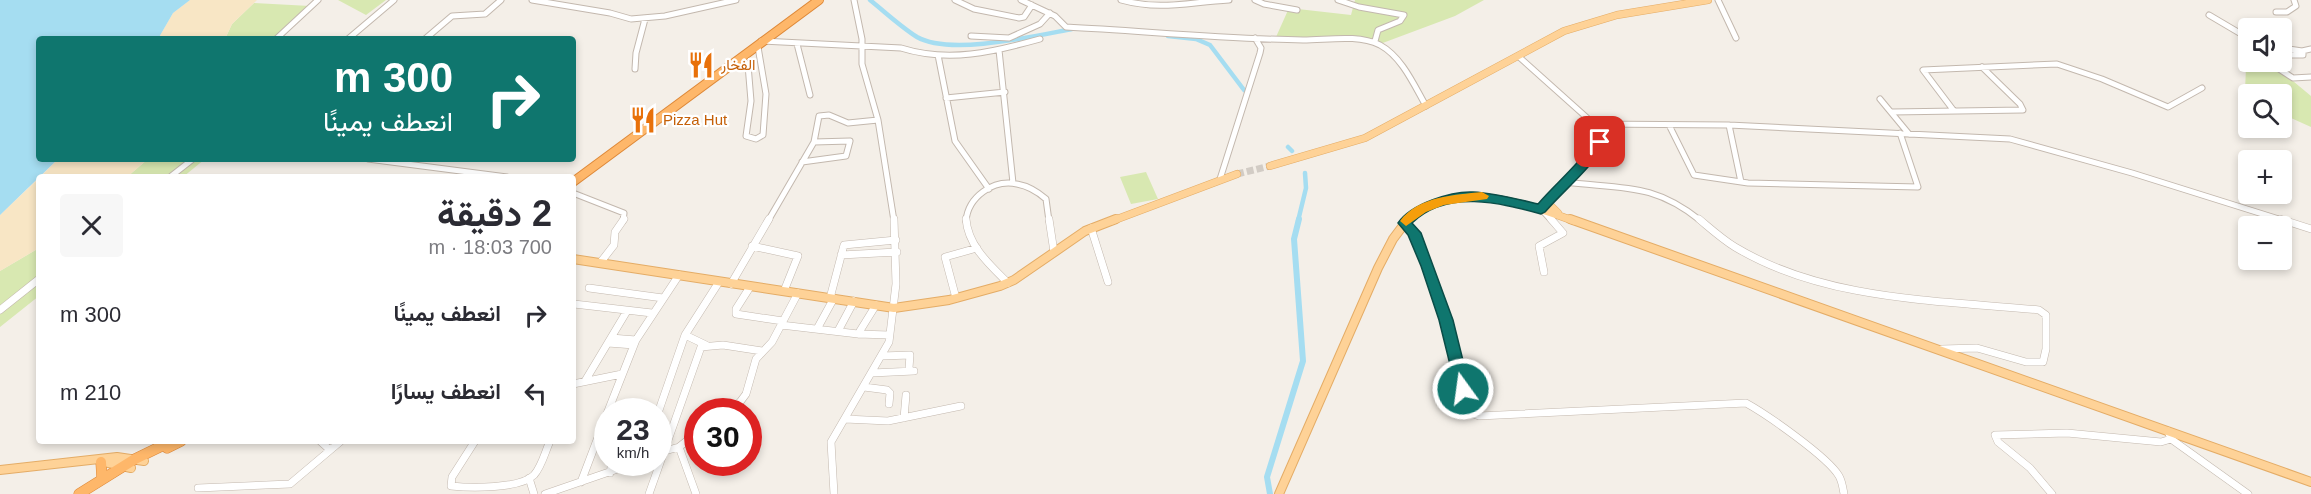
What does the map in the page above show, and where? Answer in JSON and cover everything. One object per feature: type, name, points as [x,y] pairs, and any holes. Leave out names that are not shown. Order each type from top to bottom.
[{"type":"highway","points":[[576,181],[701,88],[745,59],[763,41],[819,0]]},
{"type":"highway","points":[[90,494],[167,444]]},
{"type":"highway","points":[[79,494],[102,479],[175,444]]},
{"type":"highway","points":[[100,461],[102,479]]},
{"type":"main road","points":[[1270,166],[1365,138],[1581,24],[1632,12],[1708,0]]},
{"type":"main road","points":[[576,259],[894,308],[956,298],[1008,283],[1091,228],[1237,174]]},
{"type":"main road","points":[[1279,494],[1376,274],[1405,223],[1414,214],[1431,205],[1471,196],[1544,206],[1564,218],[1938,350],[2169,435],[2311,482]]},
{"type":"main road","points":[[0,470],[117,458],[133,464]]},
{"type":"main road","points":[[100,461],[133,464]]},
{"type":"street","points":[[279,36],[318,0]]},
{"type":"street","points":[[352,36],[394,0]]},
{"type":"street","points":[[429,36],[452,16],[483,15],[501,0]]},
{"type":"street","points":[[532,0],[610,13],[627,19],[645,19],[736,0]]},
{"type":"street","points":[[834,494],[831,442],[890,342],[897,252],[878,120],[862,64],[862,47],[855,0]]},
{"type":"street","points":[[955,0],[974,9],[1019,18],[1024,17],[1032,5]]},
{"type":"street","points":[[1021,0],[1050,13],[1066,27],[1255,38],[1374,41],[1393,53],[1426,106]]},
{"type":"street","points":[[1122,0],[1144,6],[1171,7],[1194,2],[1229,0]]},
{"type":"street","points":[[1255,0],[1264,4],[1297,10]]},
{"type":"street","points":[[1338,0],[1359,7],[1404,15],[1400,21],[1378,30],[1374,41]]},
{"type":"street","points":[[1718,0],[1737,38]]},
{"type":"street","points":[[2276,12],[2286,13],[2291,10],[2296,6],[2294,0]]},
{"type":"street","points":[[971,36],[1009,38],[1040,24],[1050,13]]},
{"type":"street","points":[[2209,15],[2238,32]]},
{"type":"street","points":[[635,69],[636,53],[645,19]]},
{"type":"street","points":[[1220,179],[1260,53],[1261,48],[1255,38]]},
{"type":"street","points":[[762,62],[745,59],[751,99],[746,136],[753,140],[763,135],[765,98],[763,41],[901,48],[912,52],[968,56],[1040,39]]},
{"type":"street","points":[[797,44],[810,95]]},
{"type":"street","points":[[999,50],[1013,183]]},
{"type":"street","points":[[2292,50],[2311,50]]},
{"type":"street","points":[[2292,55],[2303,55],[2302,51]]},
{"type":"street","points":[[938,55],[955,141],[989,189]]},
{"type":"street","points":[[1518,56],[1594,124],[1600,139],[1596,151],[1564,182],[1544,206],[1563,233],[1538,248],[1544,272]]},
{"type":"street","points":[[1954,111],[1923,70],[2056,64],[2102,79],[2168,107],[2202,88]]},
{"type":"street","points":[[1892,112],[2022,110],[2020,105],[1982,67]]},
{"type":"street","points":[[2284,72],[2293,78],[2311,77]]},
{"type":"street","points":[[946,98],[1005,92]]},
{"type":"street","points":[[751,99],[765,98]]},
{"type":"street","points":[[1880,99],[1909,134]]},
{"type":"street","points":[[731,284],[814,142],[819,116],[829,115],[848,123],[878,120]]},
{"type":"street","points":[[1594,124],[1729,125],[2020,141],[2311,229]]},
{"type":"street","points":[[1669,125],[1691,173],[1741,182],[1918,187],[1900,133]]},
{"type":"street","points":[[1729,125],[1741,182]]},
{"type":"street","points":[[802,162],[846,156],[850,141],[814,142]]},
{"type":"street","points":[[174,174],[189,162]]},
{"type":"street","points":[[391,162],[484,174]]},
{"type":"street","points":[[1564,182],[1642,190],[1663,196],[1691,213],[1731,244],[1764,262],[1849,290],[1917,300],[2039,310],[2046,315],[2046,349],[2043,362],[2033,363],[1993,351],[1968,347],[1938,350]]},
{"type":"street","points":[[1008,283],[977,248],[967,229],[967,208],[972,200],[989,189],[1013,183],[1037,192],[1046,199],[1054,252]]},
{"type":"street","points":[[576,194],[624,213],[624,219],[615,232],[614,245],[600,262]]},
{"type":"street","points":[[1405,223],[1414,233],[1428,266],[1446,320],[1470,413],[1474,416],[1652,406],[1751,404],[1830,465],[1839,477],[1844,494]]},
{"type":"street","points":[[1091,228],[1108,282]]},
{"type":"street","points":[[817,329],[832,298],[844,245],[896,240]]},
{"type":"street","points":[[753,246],[798,256],[784,291]]},
{"type":"street","points":[[956,298],[945,257],[977,248]]},
{"type":"street","points":[[841,255],[897,252]]},
{"type":"street","points":[[613,398],[635,342],[679,276]]},
{"type":"street","points":[[0,310],[36,281]]},
{"type":"street","points":[[663,398],[685,335],[719,282]]},
{"type":"street","points":[[750,287],[736,309],[736,314],[817,329],[889,336]]},
{"type":"street","points":[[589,288],[663,298]]},
{"type":"street","points":[[743,398],[756,359],[772,342],[798,293]]},
{"type":"street","points":[[838,331],[854,301]]},
{"type":"street","points":[[576,304],[652,314]]},
{"type":"street","points":[[858,334],[876,305]]},
{"type":"street","points":[[585,381],[627,311]]},
{"type":"street","points":[[685,335],[706,345],[762,351]]},
{"type":"street","points":[[610,340],[635,342]]},
{"type":"street","points":[[672,425],[700,348],[706,345]]},
{"type":"street","points":[[872,373],[911,370],[910,355],[882,356]]},
{"type":"street","points":[[576,385],[585,381],[622,374]]},
{"type":"street","points":[[864,387],[887,390],[891,393],[890,404]]},
{"type":"street","points":[[904,418],[906,395]]},
{"type":"street","points":[[845,419],[867,421],[904,418],[961,406]]},
{"type":"street","points":[[2052,494],[2030,468],[1998,442],[1995,435],[2067,434],[2161,442],[2169,435],[2247,494]]},
{"type":"street","points":[[672,449],[684,443]]},
{"type":"street","points":[[323,444],[330,450]]},
{"type":"street","points":[[198,488],[234,484],[290,484],[337,444]]},
{"type":"street","points":[[473,444],[452,477],[450,485],[494,490],[529,478],[537,470],[549,444]]},
{"type":"street","points":[[679,447],[696,494]]},
{"type":"street","points":[[580,482],[594,451]]},
{"type":"street","points":[[545,494],[600,476]]},
{"type":"street","points":[[649,494],[655,476]]},
{"type":"street","points":[[529,478],[534,494]]},
{"type":"green space","points":[[338,0],[386,0],[366,15]]},
{"type":"green space","points":[[1355,0],[1484,0],[1455,16],[1380,44],[1368,39],[1276,37],[1289,8],[1351,15]]},
{"type":"green space","points":[[254,3],[310,6],[280,36],[226,36],[232,24]]},
{"type":"green space","points":[[2246,72],[2282,72],[2311,96],[2311,127],[2292,118],[2292,84],[2245,84]]},
{"type":"green space","points":[[144,162],[201,162],[187,174],[130,174]]},
{"type":"green space","points":[[1146,172],[1158,199],[1131,204],[1120,177]]},
{"type":"green space","points":[[36,250],[36,298],[0,327],[0,271]]},
{"type":"sand","points":[[190,0],[257,0],[232,24],[226,36],[160,36],[173,13]]},
{"type":"sand","points":[[55,162],[144,162],[130,174],[43,174]]},
{"type":"sand","points":[[36,181],[36,250],[0,271],[0,215]]},
{"type":"water","points":[[0,0],[190,0],[173,13],[160,36],[36,36],[36,162],[55,162],[42,174],[36,174],[36,180],[0,215]]},
{"type":"waterway","points":[[870,0],[917,37],[950,45],[993,43],[1072,29]]},
{"type":"waterway","points":[[1168,36],[1196,39],[1210,45],[1244,90]]},
{"type":"waterway","points":[[1288,147],[1292,151]]},
{"type":"waterway","points":[[1298,221],[1306,188],[1305,173]]},
{"type":"waterway","points":[[1270,494],[1267,477],[1303,361],[1294,239],[1299,219]]},
{"type":"tunnel","points":[[1237,174],[1270,166]]},
{"type":"slow traffic","points":[[1406,221],[1421,209],[1442,201],[1482,196]]},
{"type":"place","name":"الفخار","points":[[701,65]]},
{"type":"place","name":"Pizza Hut","points":[[643,120]]},
{"type":"route","points":[[1463,389],[1446,320],[1428,266],[1418,240],[1405,223],[1421,209],[1442,201],[1471,196],[1485,196],[1541,209],[1564,182],[1592,157],[1600,142]]}]
